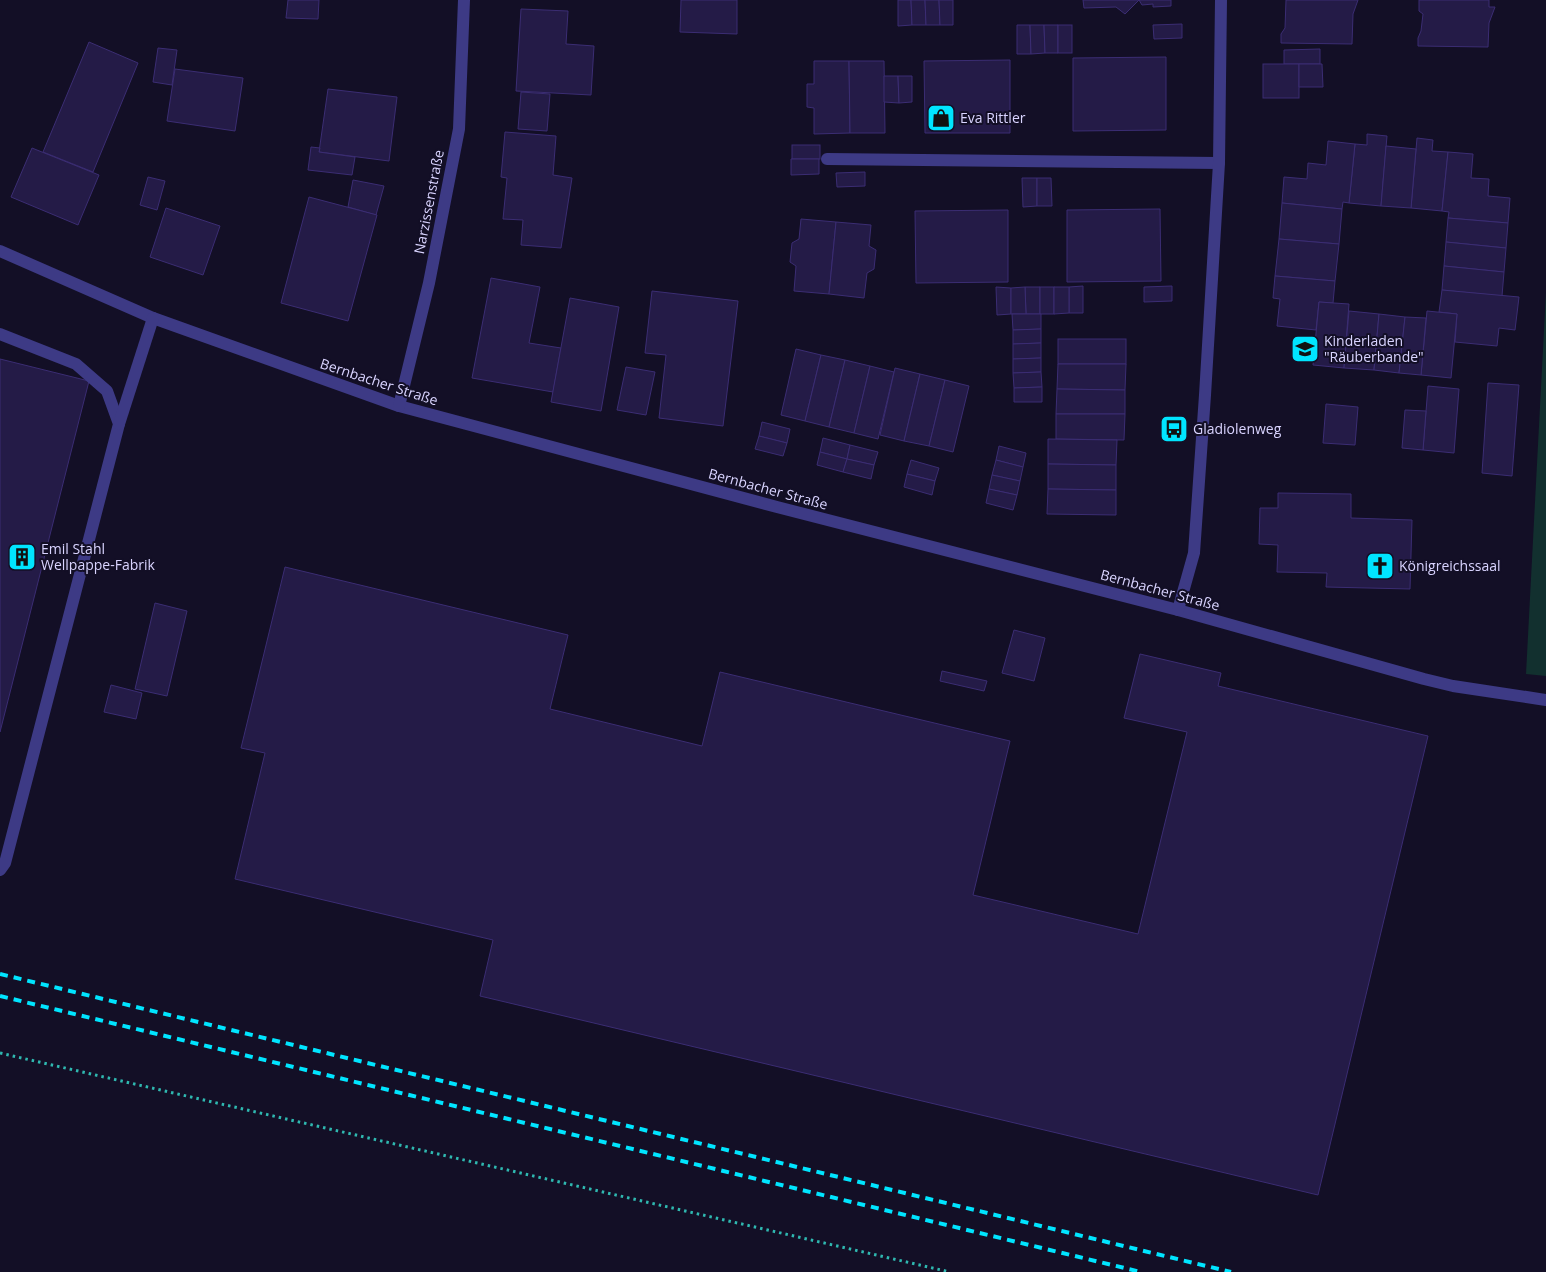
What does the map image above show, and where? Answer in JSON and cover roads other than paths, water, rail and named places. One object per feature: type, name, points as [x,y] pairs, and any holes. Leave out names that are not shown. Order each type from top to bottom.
[{"type":"street","name":"Narzissenstraße","points":[[399,406],[429,283],[459,129],[464,0]]},
{"type":"street","points":[[1178,610],[1194,553],[1219,163],[1221,0]]},
{"type":"street","points":[[827,159],[1219,163]]},
{"type":"street","name":"Bernbacher Straße","points":[[0,251],[153,318],[399,406],[776,507],[1178,610],[1424,679],[1453,686],[1546,700]]},
{"type":"street","points":[[0,870],[5,863],[119,424],[153,318]]},
{"type":"street","points":[[0,334],[76,364],[108,391],[119,424]]},
{"type":"railway","points":[[0,974],[1231,1272]]},
{"type":"railway","points":[[0,996],[1141,1272]]},
{"type":"place","name":"Eva Rittler","points":[[941,118]]},
{"type":"place","name":"Kinderladen \"Räuberbande\"","points":[[1305,349]]},
{"type":"place","name":"Gladiolenweg","points":[[1174,429]]},
{"type":"place","name":"Emil Stahl Wellpappe-Fabrik","points":[[22,557]]},
{"type":"place","name":"Königreichssaal","points":[[1380,566]]}]
